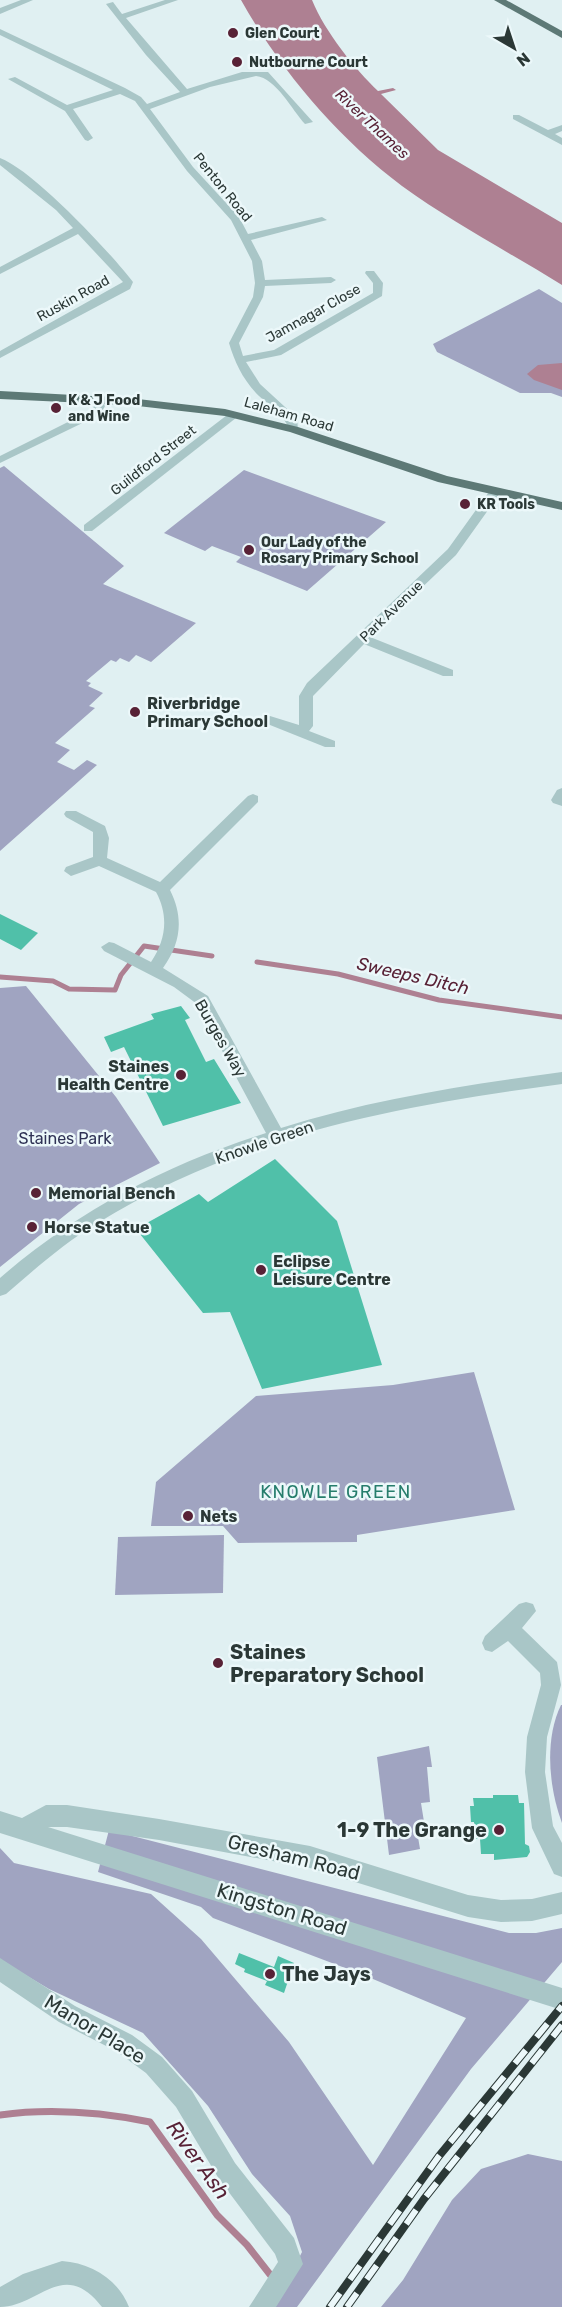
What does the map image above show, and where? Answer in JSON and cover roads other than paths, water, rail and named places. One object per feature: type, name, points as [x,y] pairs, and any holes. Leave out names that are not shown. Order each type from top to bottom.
[{"type":"main road","points":[[499,0],[562,35]]},
{"type":"main road","name":"Laleham Road","points":[[0,395],[160,402],[235,414],[294,429],[404,467],[495,492],[562,506]]},
{"type":"street","points":[[0,11],[29,0]]},
{"type":"street","points":[[120,17],[174,0]]},
{"type":"street","points":[[110,4],[186,93]]},
{"type":"street","name":"Penton Road","points":[[0,32],[138,99],[190,169],[235,219],[257,261],[260,283]]},
{"type":"street","points":[[145,108],[256,71],[271,78],[308,122]]},
{"type":"street","points":[[13,82],[66,108],[86,136],[74,136]]},
{"type":"street","points":[[66,108],[122,90]]},
{"type":"street","points":[[516,117],[562,142]]},
{"type":"street","points":[[547,133],[562,128]]},
{"type":"street","points":[[0,161],[18,173],[79,229],[0,272]]},
{"type":"street","points":[[246,238],[322,220]]},
{"type":"street","name":"Ruskin Road","points":[[0,355],[126,287],[128,282],[125,277],[79,229]]},
{"type":"street","name":"Jamnagar Close","points":[[238,360],[277,353],[378,294],[378,283],[370,273]]},
{"type":"street","points":[[294,429],[294,420],[258,389],[242,370],[234,343],[258,297],[260,283],[331,280]]},
{"type":"street","points":[[0,460],[97,412],[103,398]]},
{"type":"street","name":"Guildford Street","points":[[88,528],[235,414]]},
{"type":"street","name":"Park Avenue","points":[[300,732],[306,726],[306,696],[312,686],[452,552],[495,492]]},
{"type":"street","points":[[363,639],[448,673]]},
{"type":"street","points":[[270,720],[330,744]]},
{"type":"street","points":[[162,889],[253,799]]},
{"type":"street","points":[[71,814],[100,829],[102,838],[100,860]]},
{"type":"street","points":[[71,871],[100,860],[162,889],[171,915],[168,949],[154,970]]},
{"type":"street","name":"Burges Way","points":[[113,949],[194,992],[203,1000],[277,1137]]},
{"type":"street","name":"Knowle Green","points":[[0,1289],[52,1245],[112,1205],[218,1157],[277,1137],[414,1099],[562,1078]]},
{"type":"street","points":[[492,1643],[526,1611]]},
{"type":"street","points":[[508,1628],[550,1669],[551,1685],[537,1737],[535,1772],[543,1828],[562,1866]]},
{"type":"street","name":"Gresham Road","points":[[25,1829],[46,1816],[67,1816],[237,1841],[309,1857],[441,1899],[487,1909],[517,1911],[550,1908],[562,1903]]},
{"type":"street","name":"Kingston Road","points":[[0,1822],[427,1954],[562,1999]]},
{"type":"street","name":"Manor Place","points":[[0,1969],[67,2014],[124,2043],[154,2066],[184,2099],[227,2171],[285,2247],[291,2264],[273,2291]]},
{"type":"street","points":[[0,2302],[26,2283],[52,2273],[81,2274],[97,2283],[117,2307]]},
{"type":"water","name":"River Thames","points":[[241,0],[312,0],[325,25],[350,61],[378,91],[393,88],[396,90],[381,94],[438,150],[562,223],[562,285],[441,212],[378,167],[333,124],[292,77]]},
{"type":"water","points":[[562,363],[562,390],[534,380],[527,374],[538,365]]},
{"type":"waterway","name":"Sweeps Ditch","points":[[0,977],[53,981],[69,989],[115,990],[121,975],[144,946],[212,956]]},
{"type":"waterway","name":"Sweeps Ditch","points":[[257,962],[338,974],[439,1000],[562,1017]]},
{"type":"waterway","name":"River Ash","points":[[0,2115],[75,2112],[150,2122],[217,2215],[247,2245],[272,2277]]},
{"type":"railway","points":[[330,2307],[439,2156],[562,2006]]},
{"type":"railway","points":[[347,2307],[424,2199],[562,2025]]},
{"type":"place","name":"Glen Court","points":[[233,33]]},
{"type":"place","name":"Nutbourne Court","points":[[237,62]]},
{"type":"place","name":"K & J Food and Wine","points":[[56,408]]},
{"type":"place","name":"KR Tools","points":[[465,504]]},
{"type":"place","name":"Our Lady of the Rosary Primary School","points":[[249,550]]},
{"type":"place","name":"Riverbridge Primary School","points":[[135,712]]},
{"type":"place","name":"Staines Health Centre","points":[[181,1075]]},
{"type":"place","name":"Memorial Bench","points":[[36,1193]]},
{"type":"place","name":"Horse Statue","points":[[32,1227]]},
{"type":"place","name":"Eclipse Leisure Centre","points":[[261,1270]]},
{"type":"place","name":"Nets","points":[[188,1516]]},
{"type":"place","name":"Staines Preparatory School","points":[[218,1663]]},
{"type":"place","name":"1-9 The Grange","points":[[499,1830]]},
{"type":"place","name":"The Jays","points":[[270,1974]]},
{"type":"district","name":"KNOWLE GREEN","points":[[336,1492]]},
{"type":"park label","name":"Staines Park","points":[[65,1138]]}]
